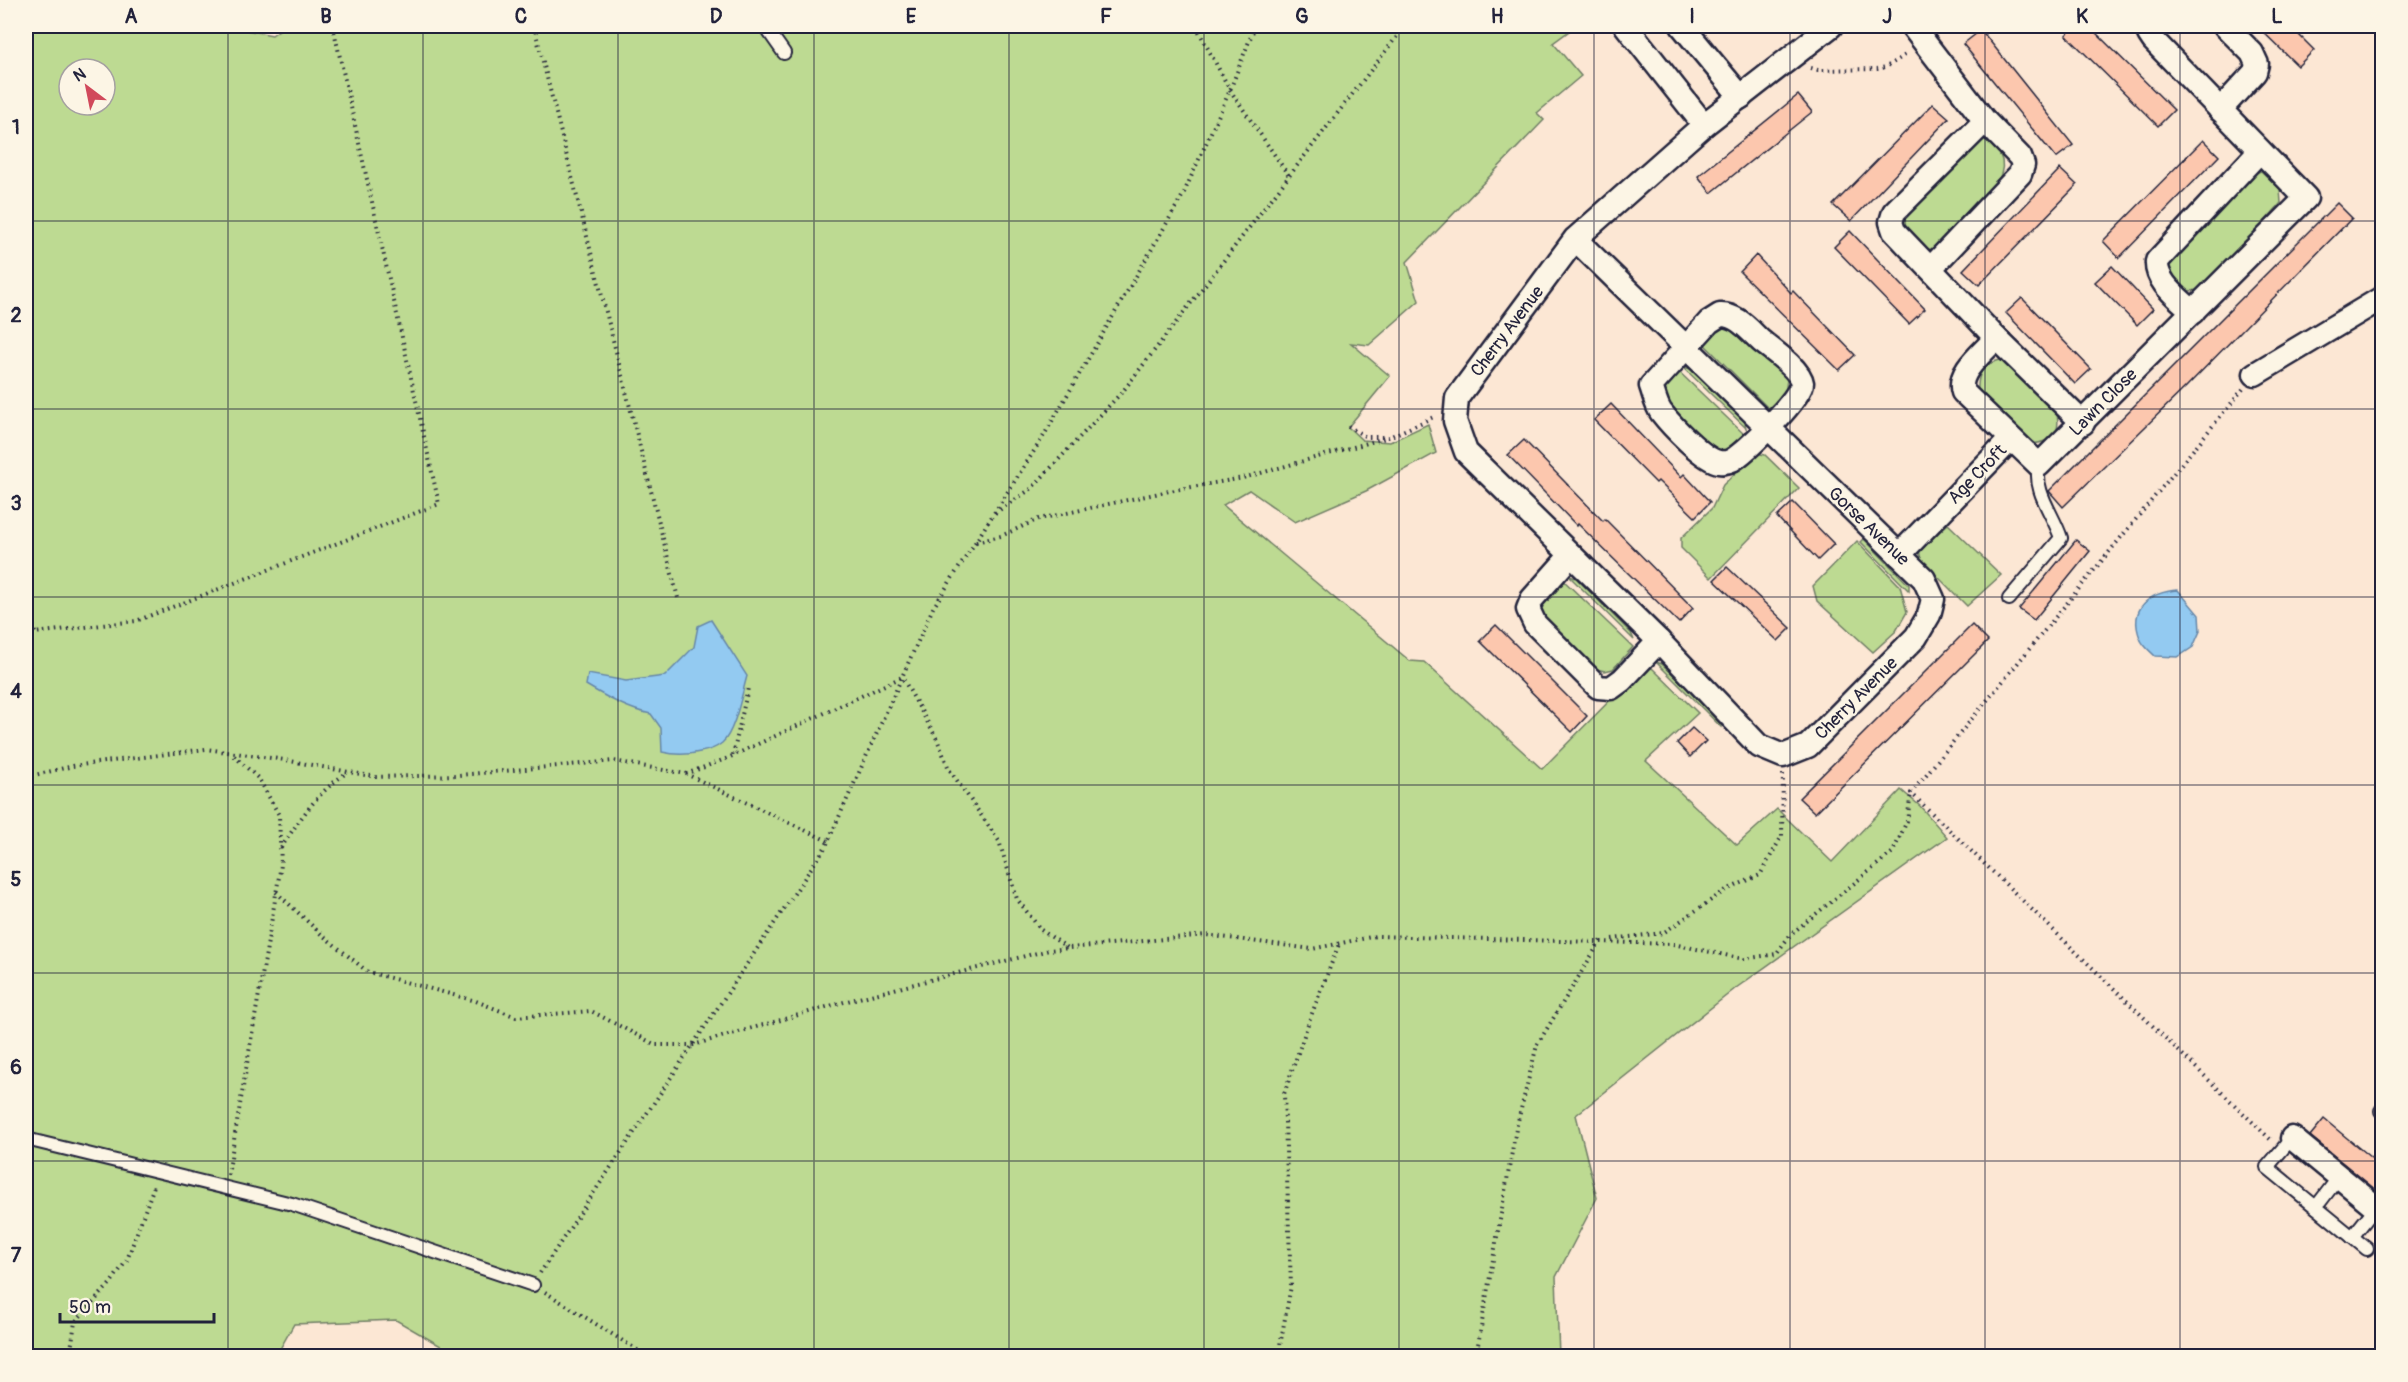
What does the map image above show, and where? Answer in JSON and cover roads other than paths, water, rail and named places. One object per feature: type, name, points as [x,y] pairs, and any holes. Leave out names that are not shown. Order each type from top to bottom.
[{"type":"street","points":[[1626,26],[1704,125]]},
{"type":"street","points":[[1682,26],[1741,97]]},
{"type":"street","name":"Cherry Avenue","points":[[1571,555],[1466,452],[1455,421],[1457,398],[1575,239],[1704,125],[1831,26]]},
{"type":"street","name":"Lawn Close","points":[[2039,465],[2306,198],[2153,40],[2149,34],[2149,26]]},
{"type":"street","points":[[2220,110],[2255,72],[2257,64],[2252,53],[2225,26]]},
{"type":"street","points":[[1918,33],[1985,121],[2020,158],[2023,165],[2020,174],[1931,268]]},
{"type":"street","points":[[1985,121],[1894,212],[1891,222],[1894,231],[1996,338],[2083,423]]},
{"type":"street","points":[[2193,312],[2160,279],[2156,267],[2157,261],[2260,151]]},
{"type":"street","name":"Gorse Avenue","points":[[1575,239],[1685,349],[1924,579],[1933,599],[1929,615],[1916,637]]},
{"type":"street","points":[[2255,374],[2382,298]]},
{"type":"street","points":[[1720,315],[1728,315],[1737,319],[1800,377],[1801,390],[1767,428],[1732,460],[1719,462],[1704,456],[1661,411],[1651,387],[1709,322],[1720,315]]},
{"type":"street","name":"Age Croft","points":[[1899,555],[2011,439],[1963,392],[1961,387],[1961,380],[1965,372],[1996,338]]},
{"type":"street","points":[[2011,439],[2039,465]]},
{"type":"street","points":[[1571,555],[1659,641],[1622,680],[1611,688],[1598,687],[1535,624],[1528,609],[1532,599],[1571,555]]},
{"type":"street","name":"Cherry Avenue","points":[[1659,641],[1759,746],[1783,756],[1808,746],[1916,637]]},
{"type":"street","points":[[2286,1144],[2339,1177],[2379,1209]]},
{"type":"lane","points":[[765,26],[784,53]]},
{"type":"lane","points":[[2009,599],[2061,538],[2056,520],[2040,493],[2037,477],[2039,465]]},
{"type":"lane","points":[[26,1139],[292,1204],[533,1285]]},
{"type":"lane","points":[[2286,1144],[2266,1167],[2367,1249]]},
{"type":"lane","points":[[2316,1207],[2339,1177]]},
{"type":"lane","points":[[2352,1237],[2379,1209]]},
{"type":"water","points":[[2178,590],[2199,615],[2200,631],[2193,647],[2178,657],[2155,656],[2140,638],[2137,618],[2144,603],[2151,598],[2168,591]]},
{"type":"water","points":[[711,620],[747,676],[731,730],[727,738],[717,746],[690,754],[662,752],[661,728],[651,714],[626,706],[586,685],[588,674],[626,681],[665,676],[694,647],[698,626]]}]
